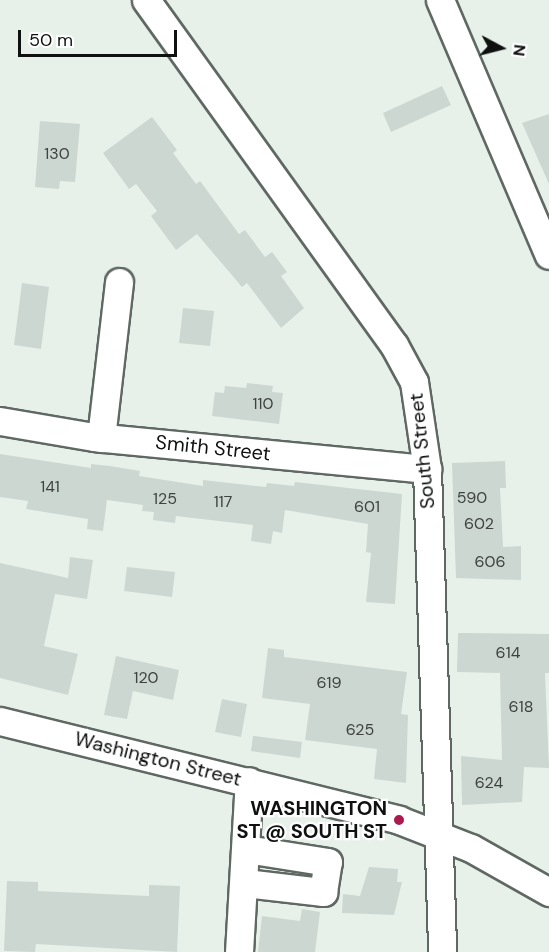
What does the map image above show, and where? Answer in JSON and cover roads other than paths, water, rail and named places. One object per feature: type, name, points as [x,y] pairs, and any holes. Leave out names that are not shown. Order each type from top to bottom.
[{"type":"street","name":"South Street","points":[[146,0],[406,363],[421,407],[427,469],[442,952]]},
{"type":"street","points":[[440,0],[549,255]]},
{"type":"street","points":[[101,438],[119,282]]},
{"type":"street","name":"Smith Street","points":[[0,421],[101,438],[427,469]]},
{"type":"street","name":"Washington Street","points":[[0,721],[399,820],[489,857],[549,892]]},
{"type":"street","points":[[239,952],[245,883],[249,781]]},
{"type":"street","points":[[245,883],[323,892],[328,862],[246,849]]},
{"type":"place","name":"WASHINGTON ST @ SOUTH ST","points":[[399,820]]}]
